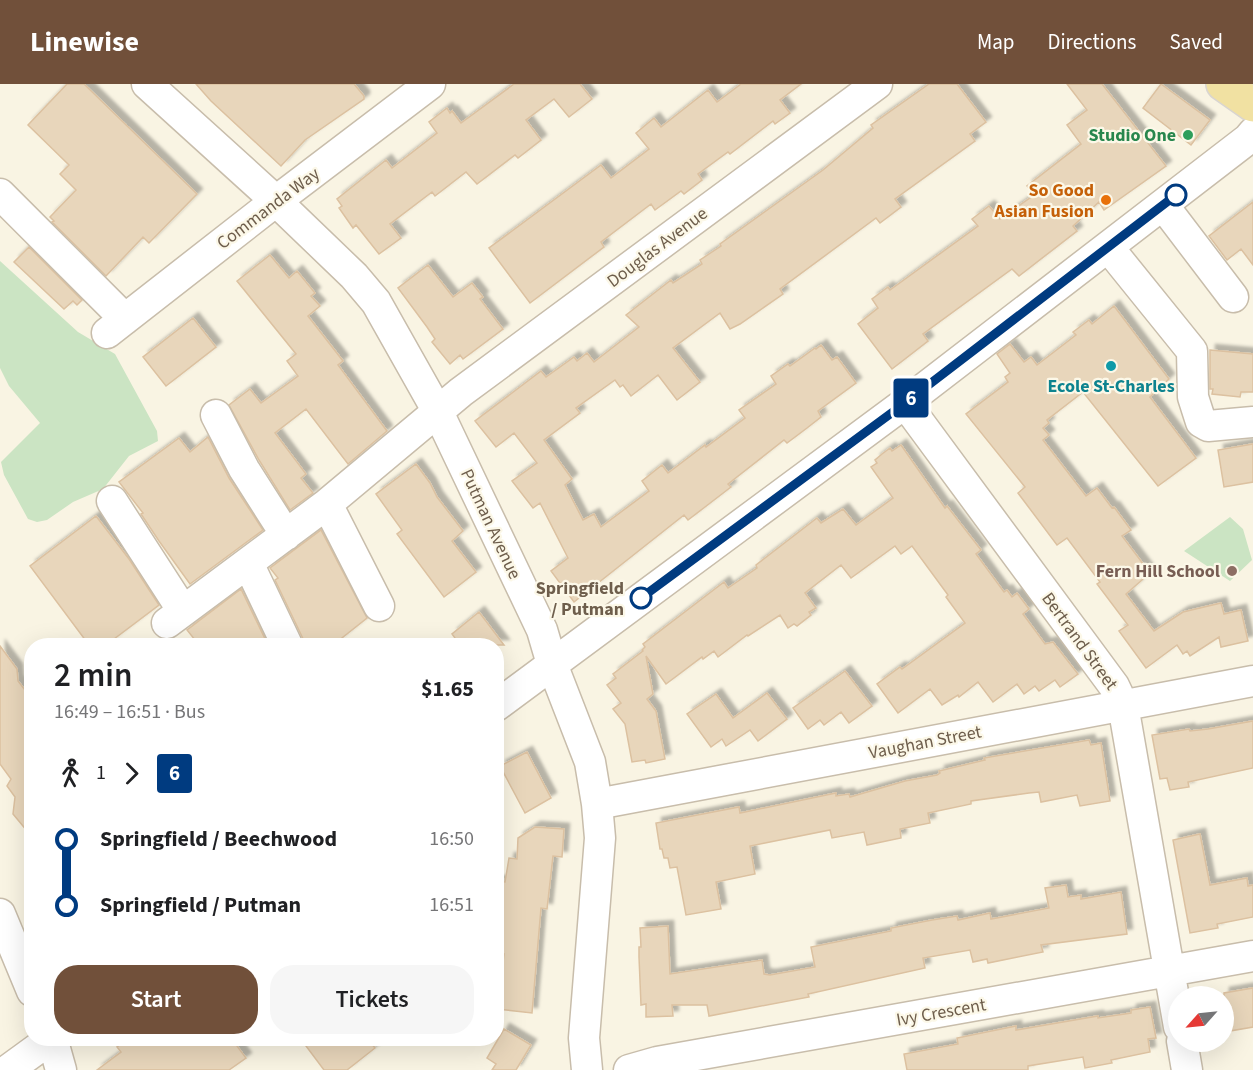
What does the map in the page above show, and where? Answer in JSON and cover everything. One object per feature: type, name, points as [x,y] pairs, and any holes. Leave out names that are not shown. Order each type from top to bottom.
[{"type":"main road","points":[[1223,84],[1253,105]]},
{"type":"street","name":"Putman Avenue","points":[[147,84],[276,201],[354,276],[376,302],[438,412],[542,630],[552,664],[590,762],[597,804],[600,838],[584,1038],[586,1070]]},
{"type":"street","name":"Commanda Way","points":[[0,194],[116,326],[430,84]]},
{"type":"street","name":"Douglas Avenue","points":[[112,501],[175,617],[327,504],[461,392],[877,84]]},
{"type":"street","points":[[504,700],[905,403],[1248,140],[1253,133]]},
{"type":"street","points":[[1163,205],[1233,297]]},
{"type":"street","points":[[1108,247],[1192,351],[1193,397],[1201,422],[1208,426],[1253,422]]},
{"type":"street","name":"Bertrand Street","points":[[905,403],[1114,686],[1123,705],[1172,986]]},
{"type":"street","points":[[216,415],[244,469],[286,535]]},
{"type":"street","points":[[327,504],[379,606]]},
{"type":"street","points":[[248,563],[284,638]]},
{"type":"street","name":"Vaughan Street","points":[[597,804],[1253,681]]},
{"type":"street","points":[[0,914],[24,972]]},
{"type":"street","name":"Ivy Crescent","points":[[629,1070],[657,1062],[1253,956]]},
{"type":"street","points":[[9,1070],[41,1046]]},
{"type":"street","points":[[54,1046],[62,1070]]},
{"type":"street","points":[[1184,1052],[1187,1070]]},
{"type":"green space","points":[[0,261],[78,332],[115,354],[157,431],[158,441],[129,456],[103,489],[73,502],[47,520],[37,522],[28,519],[4,475],[1,462],[40,423],[9,386],[0,368]]},
{"type":"green space","name":"Fern Hill School","points":[[1230,517],[1243,529],[1252,560],[1230,581],[1184,551]]},
{"type":"building","points":[[67,84],[84,84],[197,194],[149,243],[143,237],[106,276],[52,222],[54,221],[50,217],[76,190],[60,174],[69,165],[28,125]]},
{"type":"building","points":[[196,84],[354,84],[364,99],[305,140],[281,166],[211,101]]},
{"type":"building","points":[[514,84],[580,84],[592,99],[569,117],[554,99],[526,120],[541,140],[518,158],[515,155],[477,184],[466,172],[435,196],[432,192],[390,224],[401,238],[379,254],[356,225],[353,228],[339,208],[342,206],[337,199],[386,160],[392,168],[437,133],[429,122],[447,108],[461,123]]},
{"type":"building","points":[[741,84],[801,84],[780,100],[790,113],[775,124],[773,121],[730,154],[728,152],[698,174],[702,180],[684,194],[681,191],[655,210],[651,204],[601,242],[604,247],[530,303],[489,248],[601,165],[611,178],[649,149],[636,133],[654,118],[661,127],[708,90],[717,102]]},
{"type":"building","points":[[929,84],[957,84],[986,122],[970,134],[975,141],[895,199],[901,207],[880,223],[876,218],[780,289],[783,294],[740,324],[730,329],[720,313],[673,348],[700,382],[677,400],[658,375],[631,396],[623,385],[620,387],[615,380],[576,408],[580,413],[544,440],[572,479],[565,485],[583,520],[594,514],[601,527],[649,491],[642,481],[662,465],[668,473],[745,418],[739,410],[776,384],[771,376],[815,348],[821,345],[832,360],[837,357],[856,383],[818,411],[821,417],[807,428],[787,443],[784,440],[728,484],[731,487],[688,520],[684,515],[574,602],[551,571],[568,558],[540,503],[533,508],[512,481],[537,463],[514,433],[496,447],[475,421],[541,371],[546,377],[574,357],[577,361],[587,353],[594,362],[639,327],[626,315],[671,280],[673,283],[702,264],[700,260],[721,246],[720,244],[823,170],[873,128],[871,125]]},
{"type":"building","points":[[1067,84],[1102,84],[1166,166],[1104,210],[1099,202],[1073,226],[1077,231],[1019,276],[1012,269],[923,334],[928,341],[892,369],[858,324],[878,308],[872,299],[888,287],[890,290],[978,226],[972,219],[989,206],[1000,219],[1034,195],[1027,186],[1081,144],[1067,125],[1087,110]]},
{"type":"building","points":[[1161,84],[1210,120],[1191,145],[1143,108]]},
{"type":"building","points":[[1253,202],[1253,265],[1241,249],[1227,260],[1209,236]]},
{"type":"building","points":[[29,247],[82,300],[77,305],[73,301],[64,309],[14,262]]},
{"type":"building","points":[[270,255],[289,278],[297,271],[315,293],[311,296],[320,306],[308,316],[343,361],[338,365],[387,431],[348,464],[306,409],[275,433],[306,474],[301,478],[313,493],[290,510],[229,405],[250,389],[261,403],[298,376],[287,361],[296,354],[237,281]]},
{"type":"building","points":[[428,265],[453,297],[472,283],[483,297],[480,299],[503,329],[463,359],[460,355],[450,364],[432,342],[435,339],[398,288]]},
{"type":"building","points":[[1114,306],[1169,379],[1150,397],[1196,458],[1158,486],[1083,392],[1047,420],[1049,423],[1043,428],[1049,435],[1043,440],[1086,496],[1097,488],[1131,530],[1122,536],[1150,573],[1126,594],[1154,631],[1183,612],[1221,603],[1224,614],[1241,610],[1248,641],[1221,647],[1219,637],[1190,656],[1187,651],[1183,654],[1177,645],[1146,668],[1119,631],[1128,625],[1097,584],[1100,582],[1067,538],[1057,545],[1018,493],[1025,487],[966,414],[1008,382],[1005,377],[1010,373],[997,354],[1010,344],[1024,362],[1031,357],[1037,365],[1076,335],[1073,332],[1089,320],[1092,324]]},
{"type":"building","points":[[193,318],[216,347],[166,386],[143,357]]},
{"type":"building","points":[[1210,350],[1253,354],[1253,392],[1241,392],[1240,397],[1212,394]]},
{"type":"building","points":[[208,437],[229,478],[263,530],[190,584],[141,514],[143,513],[119,482],[179,438],[190,452]]},
{"type":"building","points":[[1253,444],[1253,482],[1224,487],[1218,450]]},
{"type":"building","points":[[901,445],[945,508],[947,506],[981,550],[976,554],[1004,592],[1007,590],[1012,597],[1017,593],[1029,609],[1023,614],[1045,644],[1053,642],[1078,674],[1060,687],[1055,680],[1039,691],[1035,686],[1024,694],[1017,684],[993,702],[978,682],[959,697],[958,695],[942,705],[930,689],[898,713],[877,684],[900,667],[902,669],[965,623],[946,597],[948,595],[912,546],[901,554],[895,546],[851,578],[841,565],[805,593],[816,608],[809,612],[811,615],[797,626],[794,624],[788,628],[780,615],[747,635],[718,657],[714,651],[703,659],[702,657],[666,684],[646,656],[653,694],[647,699],[656,711],[665,759],[646,763],[645,760],[632,762],[625,724],[613,709],[621,703],[607,685],[616,678],[613,674],[643,651],[645,647],[643,644],[724,582],[728,588],[757,568],[756,565],[817,518],[821,523],[843,509],[856,525],[893,498],[871,467],[877,463],[875,460],[890,448],[892,451]]},
{"type":"building","points":[[416,464],[463,531],[452,541],[476,572],[444,597],[397,534],[402,530],[376,494]]},
{"type":"building","points":[[96,516],[129,559],[159,605],[115,638],[84,638],[30,566]]},
{"type":"building","points":[[321,530],[367,618],[342,638],[303,638],[275,580],[278,578],[270,568]]},
{"type":"building","points":[[241,589],[265,638],[193,638],[187,630]]},
{"type":"building","points":[[479,612],[499,638],[455,638],[452,634]]},
{"type":"building","points":[[0,646],[17,669],[18,681],[24,689],[24,827],[13,814],[15,797],[7,786],[11,779],[0,764]]},
{"type":"building","points":[[845,671],[872,706],[849,723],[841,712],[824,725],[820,720],[808,729],[793,708]]},
{"type":"building","points":[[767,693],[787,719],[758,741],[750,730],[726,746],[722,739],[711,747],[687,714],[716,694],[733,718]]},
{"type":"building","points":[[1253,721],[1253,768],[1188,782],[1189,787],[1170,790],[1167,778],[1160,779],[1152,735]]},
{"type":"building","points":[[1089,740],[1091,745],[1101,743],[1110,801],[1080,806],[1077,795],[1041,802],[1039,792],[1029,793],[971,801],[971,804],[928,813],[930,823],[900,829],[901,838],[867,845],[864,832],[832,838],[830,830],[750,846],[755,874],[716,882],[721,909],[686,915],[677,867],[670,868],[668,858],[664,858],[662,849],[660,849],[656,823],[739,807],[740,813],[836,793],[836,796],[849,794],[850,797],[905,781],[937,775],[939,771],[985,760],[984,758]]},
{"type":"building","points":[[527,752],[551,798],[525,813],[504,774],[504,764]]},
{"type":"building","points":[[535,827],[564,829],[562,857],[553,856],[547,909],[541,908],[532,1013],[504,1010],[504,882],[509,858],[517,859],[518,838]]},
{"type":"building","points":[[1200,834],[1210,885],[1247,878],[1248,886],[1253,885],[1253,917],[1217,924],[1218,928],[1190,933],[1173,840]]},
{"type":"building","points":[[1066,885],[1068,897],[1081,895],[1081,899],[1121,892],[1127,934],[1041,945],[1043,952],[988,963],[987,959],[973,962],[970,950],[923,958],[925,968],[808,994],[809,997],[709,1016],[707,1005],[672,1005],[673,1016],[646,1017],[646,1004],[641,1005],[640,928],[668,926],[670,974],[762,960],[764,974],[770,975],[815,967],[811,947],[891,931],[891,928],[932,920],[957,916],[958,920],[990,913],[991,919],[1049,908],[1045,888]]},
{"type":"building","points":[[1253,988],[1253,1027],[1234,1030],[1234,991]]},
{"type":"building","points":[[1150,1007],[1156,1038],[1148,1039],[1150,1052],[1111,1060],[1112,1063],[1085,1068],[1083,1057],[1028,1066],[1028,1070],[907,1070],[904,1054],[958,1044],[957,1038],[1016,1026],[1016,1030],[1098,1016],[1098,1018],[1131,1013],[1131,1010]]},
{"type":"building","points":[[504,1029],[531,1045],[516,1070],[492,1070],[496,1064],[487,1058],[494,1046],[504,1046]]},
{"type":"building","points":[[237,1046],[246,1058],[229,1070],[97,1070],[121,1052],[117,1047]]},
{"type":"building","points":[[306,1046],[373,1046],[375,1048],[347,1070],[324,1070]]},
{"type":"bus line","name":"6","points":[[641,598],[905,403],[1176,195]]},
{"type":"place","name":"Studio One","points":[[1188,135]]},
{"type":"place","name":"So Good Asian Fusion","points":[[1106,200]]},
{"type":"place","name":"Ecole St-Charles","points":[[1111,366]]},
{"type":"place","name":"Fern Hill School","points":[[1232,571]]},
{"type":"place","name":"Springfield / Putman","points":[[641,598]]}]
